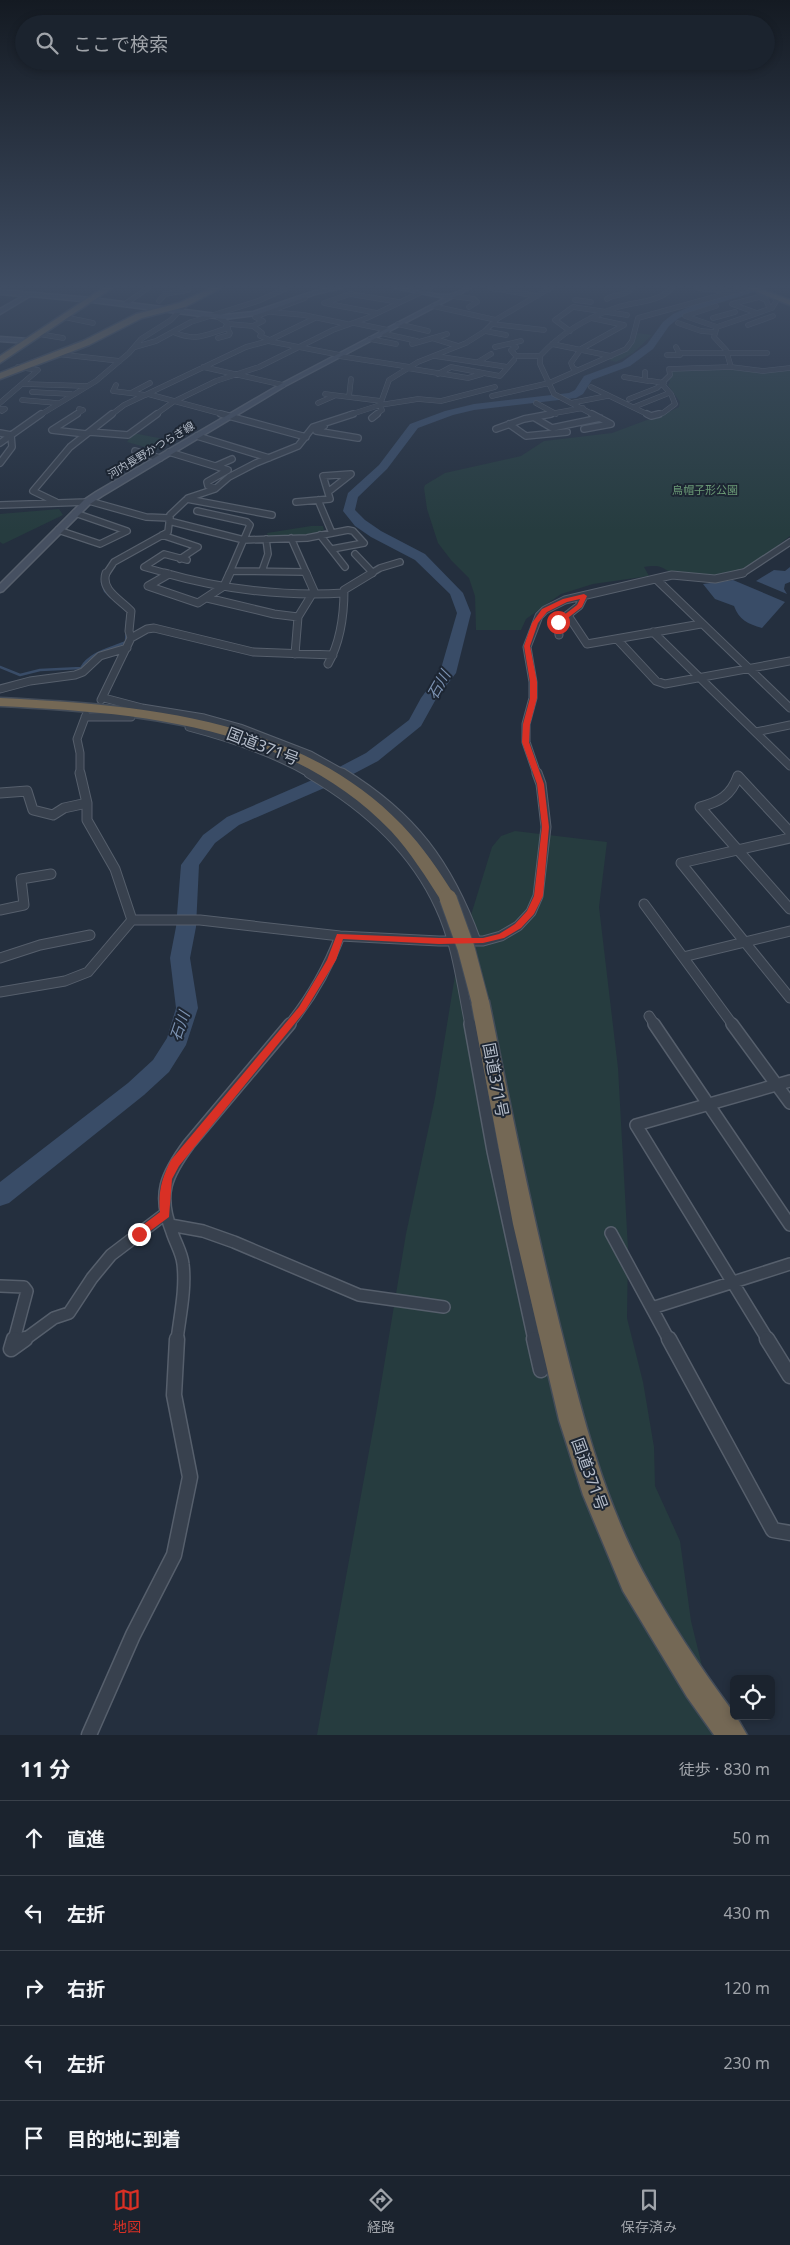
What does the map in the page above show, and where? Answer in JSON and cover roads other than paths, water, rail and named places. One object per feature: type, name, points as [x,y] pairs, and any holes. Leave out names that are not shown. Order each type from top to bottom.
[{"type":"highway","points":[[0,370],[15,369]]},
{"type":"highway","points":[[0,376],[15,369]]},
{"type":"highway","points":[[0,697],[96,702],[114,704],[129,711]]},
{"type":"highway","name":"国道371号","points":[[0,702],[129,711],[171,717],[231,732],[277,748],[316,766],[355,791],[403,832],[418,849],[448,898],[466,948],[480,1001],[524,1224],[571,1420],[596,1495],[633,1581],[697,1687],[732,1735]]},
{"type":"highway","points":[[0,707],[105,714],[129,711]]},
{"type":"main road","name":"河内長野かつらぎ線","points":[[0,590],[88,501],[313,369]]},
{"type":"street","points":[[0,403],[38,370],[15,369]]},
{"type":"street","points":[[0,443],[57,402],[88,386],[111,369]]},
{"type":"street","points":[[56,502],[33,491],[70,447],[124,405],[199,369]]},
{"type":"street","points":[[213,369],[283,385]]},
{"type":"street","points":[[79,410],[83,410],[52,430],[128,435],[172,402],[216,381],[253,369]]},
{"type":"street","points":[[372,418],[382,410],[381,403],[389,380],[406,369]]},
{"type":"street","points":[[417,369],[468,378],[482,374]]},
{"type":"street","points":[[438,374],[449,369]]},
{"type":"street","points":[[456,369],[500,376],[506,369]]},
{"type":"street","points":[[542,369],[554,394],[610,424],[584,429]]},
{"type":"street","points":[[629,399],[663,384],[670,375],[670,369]]},
{"type":"street","points":[[750,369],[763,371],[781,369]]},
{"type":"street","points":[[492,396],[549,383],[577,370]]},
{"type":"street","points":[[645,372],[645,380],[648,381]]},
{"type":"street","points":[[591,387],[607,396],[634,406],[651,416],[662,413],[675,404],[663,384],[624,377]]},
{"type":"street","points":[[349,397],[351,379]]},
{"type":"street","points":[[133,392],[150,383]]},
{"type":"street","points":[[24,384],[88,386]]},
{"type":"street","points":[[116,385],[113,391],[147,394],[306,437]]},
{"type":"street","points":[[476,941],[463,905],[449,878],[433,854],[417,834],[398,816],[349,776],[307,754],[247,730],[205,718],[102,699],[127,648],[130,638],[131,611],[107,590],[105,575],[108,569],[122,556],[168,532],[169,519],[187,499],[216,488],[229,477],[298,446],[304,442],[308,430],[313,427],[381,403],[418,399],[441,400],[495,386]]},
{"type":"street","points":[[32,392],[73,394]]},
{"type":"street","points":[[34,401],[42,393]]},
{"type":"street","points":[[634,406],[670,393]]},
{"type":"street","points":[[325,394],[381,403]]},
{"type":"street","points":[[318,403],[337,395]]},
{"type":"street","points":[[569,402],[607,396]]},
{"type":"street","points":[[22,400],[57,402]]},
{"type":"street","points":[[536,403],[556,414]]},
{"type":"street","points":[[496,429],[522,420],[583,408]]},
{"type":"street","points":[[512,415],[522,420]]},
{"type":"street","points":[[536,418],[552,428],[600,418]]},
{"type":"street","points":[[332,420],[316,431],[358,438]]},
{"type":"street","points":[[509,424],[526,436],[567,432]]},
{"type":"street","points":[[0,434],[11,435]]},
{"type":"street","points":[[0,463],[12,447],[11,435]]},
{"type":"street","points":[[197,436],[269,458]]},
{"type":"street","points":[[134,451],[160,458]]},
{"type":"street","points":[[169,452],[228,470],[207,482],[208,486],[216,488]]},
{"type":"street","points":[[216,466],[232,459]]},
{"type":"street","points":[[296,502],[330,499],[323,476],[352,474],[328,492]]},
{"type":"street","points":[[187,499],[272,515]]},
{"type":"street","points":[[318,500],[332,533]]},
{"type":"street","points":[[0,505],[88,501],[146,517],[169,519],[244,540],[291,538],[353,531],[364,544],[332,550]]},
{"type":"street","points":[[170,574],[148,586],[198,603],[224,586],[232,571],[250,525],[247,522],[197,511]]},
{"type":"street","points":[[58,530],[100,544],[127,530],[75,513]]},
{"type":"street","points":[[162,535],[198,547],[184,559],[164,554],[144,567],[200,583],[314,595],[344,593]]},
{"type":"street","points":[[320,535],[345,567]]},
{"type":"street","points":[[291,538],[314,595]]},
{"type":"street","points":[[262,571],[268,554],[266,540]]},
{"type":"street","points":[[0,992],[65,981],[88,972],[132,920],[200,920],[340,936],[452,941],[476,941],[501,936],[518,926],[531,912],[538,896],[546,827],[541,784],[526,742],[526,724],[533,698],[533,682],[527,646],[535,623],[545,610],[565,600],[672,575],[715,579],[743,573],[790,542]]},
{"type":"street","points":[[355,554],[373,573]]},
{"type":"street","points":[[328,664],[333,655],[343,624],[344,593],[348,587],[373,573],[400,562]]},
{"type":"street","points":[[232,571],[304,572]]},
{"type":"street","points":[[656,580],[790,708]]},
{"type":"street","points":[[295,654],[298,616],[314,595]]},
{"type":"street","points":[[559,635],[558,622],[579,606],[584,596]]},
{"type":"street","points":[[207,598],[274,614],[298,616]]},
{"type":"street","points":[[570,613],[572,624],[587,644],[701,624]]},
{"type":"street","points":[[130,638],[147,629],[154,628],[253,652],[333,655]]},
{"type":"street","points":[[653,632],[790,766]]},
{"type":"street","points":[[617,639],[656,682],[665,684],[790,661]]},
{"type":"street","points":[[0,688],[30,681],[75,675],[83,672],[100,656],[127,648]]},
{"type":"street","points":[[132,920],[115,870],[87,820],[87,803],[80,777],[80,753],[77,739],[85,716],[123,716],[212,732],[265,751],[308,771],[355,802],[393,836],[418,867],[440,905],[452,941],[490,1136],[541,1370]]},
{"type":"street","points":[[756,732],[790,725]]},
{"type":"street","points":[[790,832],[738,776],[733,790],[726,798],[700,807],[790,909]]},
{"type":"street","points":[[0,793],[27,791],[33,810],[53,815],[64,808],[87,803]]},
{"type":"street","points":[[790,838],[681,863],[790,998]]},
{"type":"street","points":[[0,910],[24,906],[20,879],[50,874]]},
{"type":"street","points":[[644,904],[790,1103]]},
{"type":"street","points":[[683,957],[790,931]]},
{"type":"street","points":[[0,958],[40,945],[90,935]]},
{"type":"street","points":[[88,1735],[133,1635],[174,1555],[190,1478],[174,1395],[176,1344],[184,1282],[183,1262],[168,1219],[164,1196],[167,1179],[175,1163],[302,1009],[331,960],[340,936]]},
{"type":"street","points":[[649,1016],[710,1103],[790,1225]]},
{"type":"street","points":[[790,1081],[636,1126],[790,1376]]},
{"type":"street","points":[[0,1286],[24,1287],[27,1291],[11,1349],[54,1318],[69,1313],[92,1278],[111,1255],[168,1219]]},
{"type":"street","points":[[168,1219],[234,1242],[359,1294],[444,1307]]},
{"type":"street","points":[[611,1233],[772,1530],[790,1533]]},
{"type":"street","points":[[652,1308],[790,1264]]},
{"type":"water","points":[[790,567],[790,582],[785,584],[784,589],[787,594],[756,581],[774,570],[785,571]]},
{"type":"water","points":[[733,580],[785,602],[762,628],[752,625],[741,618],[734,606],[715,599],[703,584]]},
{"type":"waterway","name":"石川","points":[[0,1196],[136,1089],[161,1066],[178,1039],[187,1008],[180,958],[186,927],[190,865],[209,839],[233,821],[332,778],[372,757],[415,723],[429,698],[448,673],[464,613],[456,593],[420,557],[376,534],[360,523],[349,511],[352,496],[383,467],[414,426],[449,413],[474,407],[572,396],[579,392],[588,378],[613,369]]},
{"type":"waterway","points":[[102,582],[105,591],[111,597]]},
{"type":"waterway","points":[[0,667],[20,675],[40,670],[81,668],[95,655],[126,642],[127,621]]},
{"type":"park label","name":"烏帽子形公園","points":[[705,490]]}]
